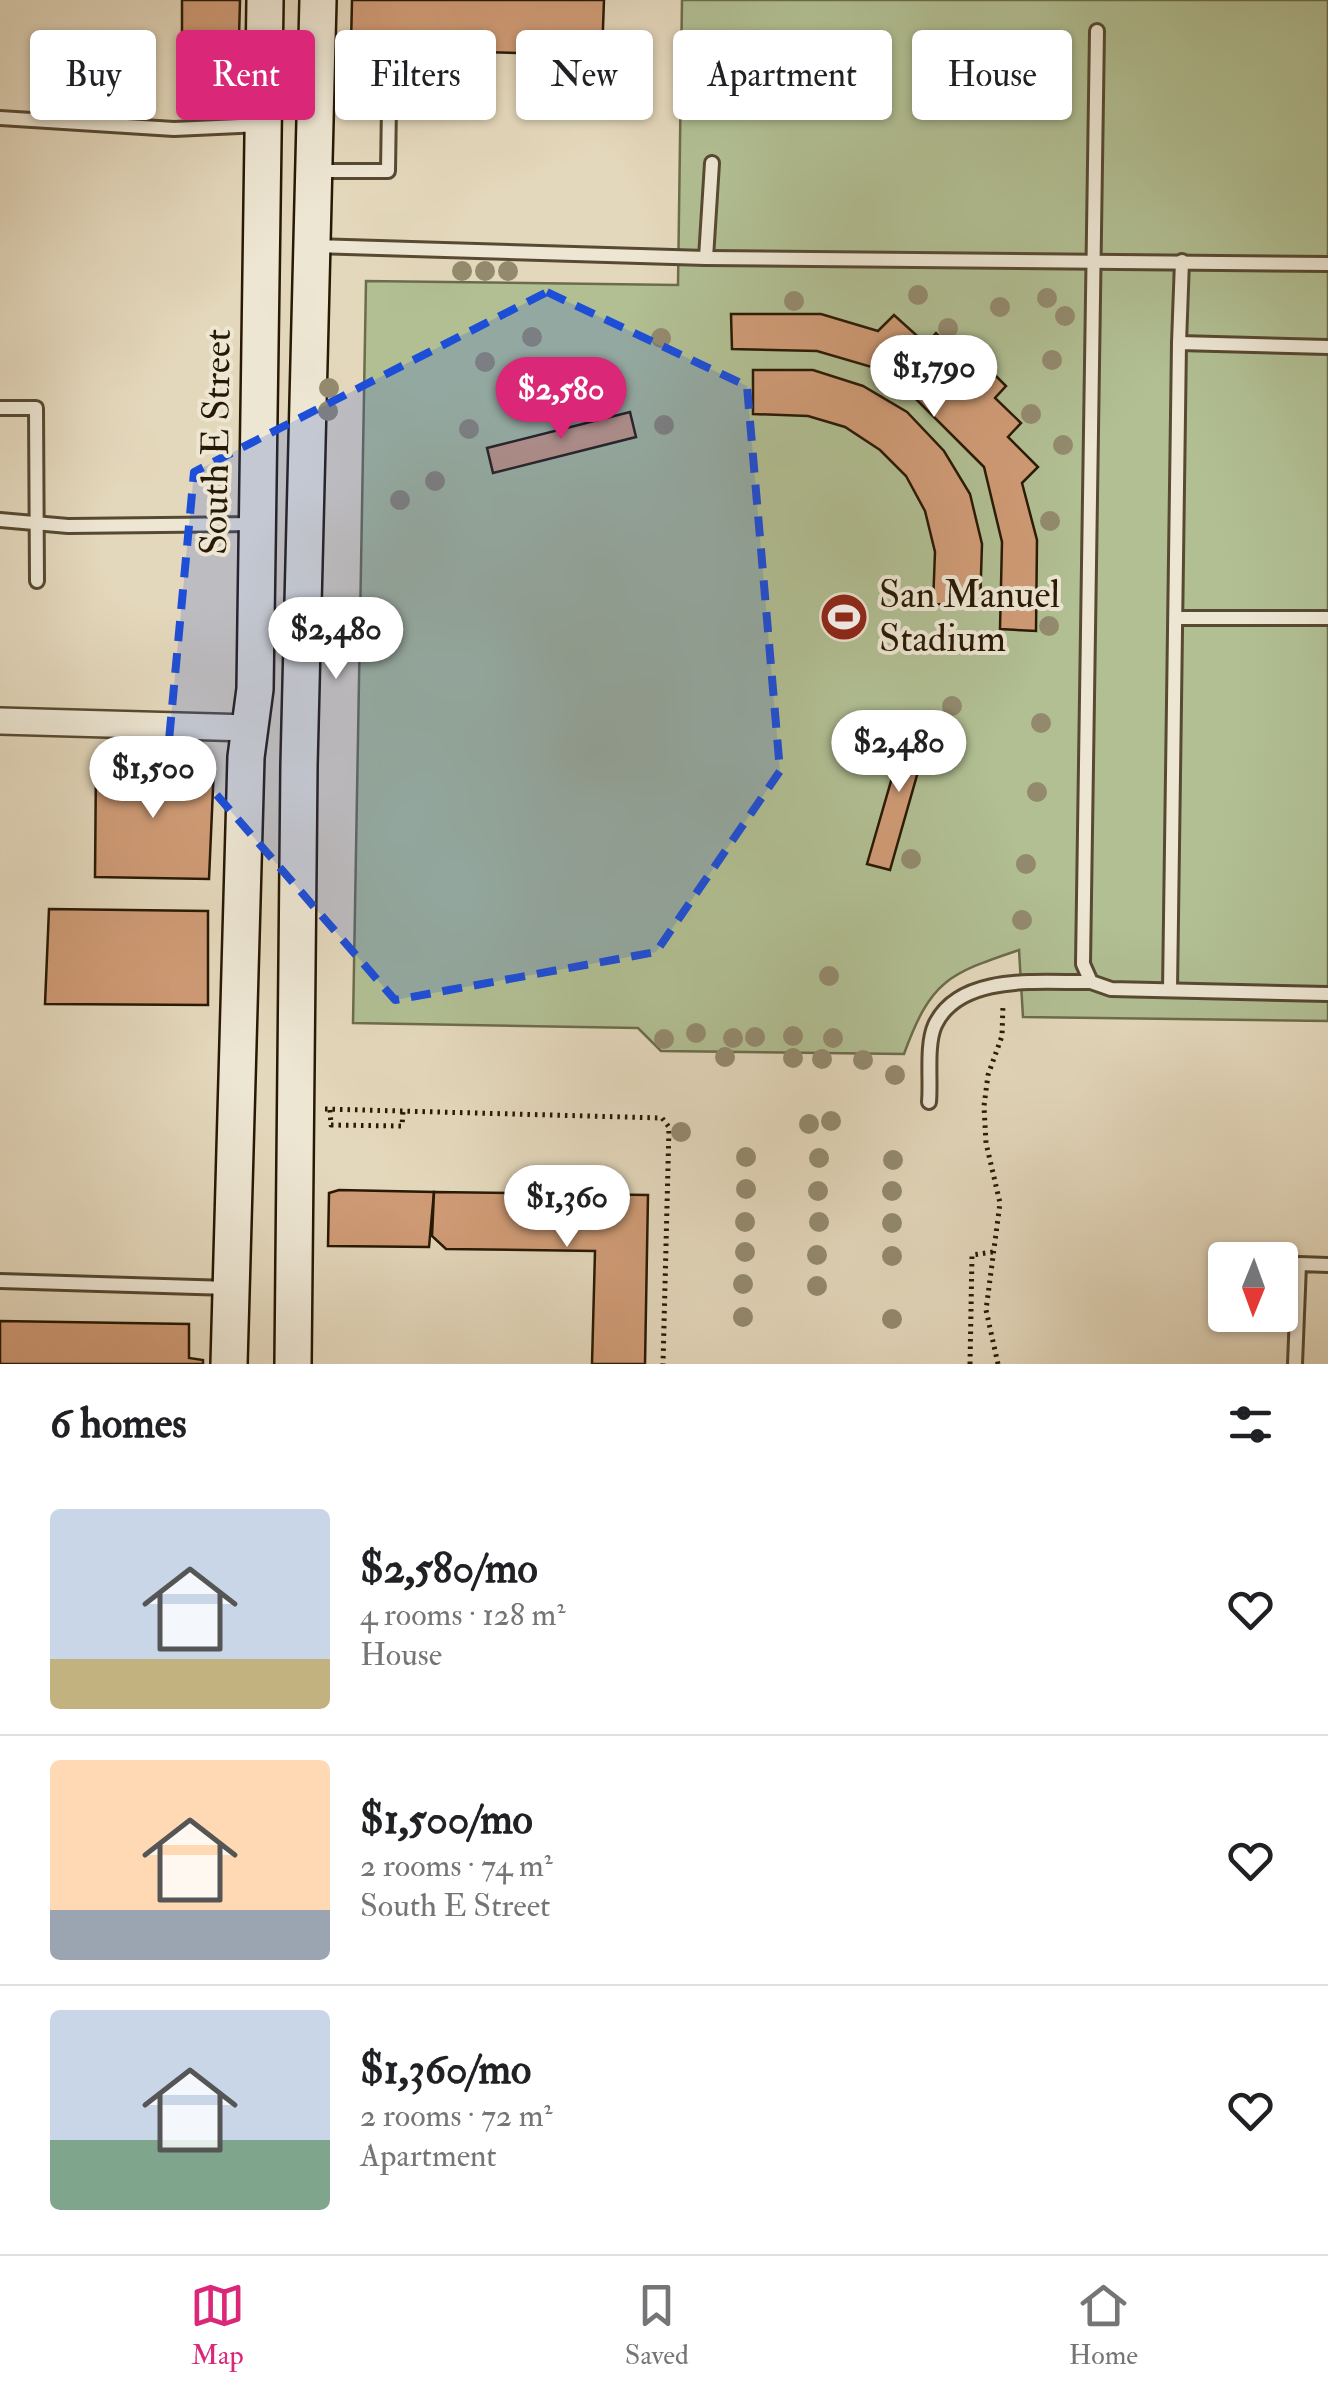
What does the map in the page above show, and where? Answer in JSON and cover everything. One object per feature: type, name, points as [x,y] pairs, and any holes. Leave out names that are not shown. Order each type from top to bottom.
[{"type":"main road","name":"South E Street","points":[[228,1364],[257,524],[265,0]]},
{"type":"main road","points":[[293,1364],[299,765],[318,0]]},
{"type":"street","points":[[0,721],[250,728]]},
{"type":"lane","points":[[1091,982],[1084,964],[1097,31]]},
{"type":"lane","points":[[0,118],[174,129],[263,125]]},
{"type":"lane","points":[[314,170],[388,171],[389,120]]},
{"type":"lane","points":[[706,258],[712,163]]},
{"type":"lane","points":[[312,246],[706,258],[1328,264]]},
{"type":"lane","points":[[1170,990],[1182,261]]},
{"type":"lane","points":[[1179,343],[1328,348]]},
{"type":"lane","points":[[0,408],[36,408],[36,581]]},
{"type":"lane","points":[[0,520],[257,524]]},
{"type":"lane","points":[[1177,618],[1328,618]]},
{"type":"lane","points":[[929,1102],[934,1028],[948,1006],[976,990],[1091,982],[1110,989],[1328,994]]},
{"type":"lane","points":[[1295,1364],[1299,1264],[1328,1264]]},
{"type":"lane","points":[[0,1282],[232,1288]]},
{"type":"path","points":[[998,1364],[986,1310],[1000,1203],[986,1143],[984,1106],[988,1076],[1002,1036],[1003,1004]]},
{"type":"path","points":[[403,1111],[402,1126],[331,1125],[326,1109],[403,1111],[662,1118],[669,1127],[663,1364]]},
{"type":"path","points":[[970,1364],[972,1255],[993,1252]]},
{"type":"highlighted area","points":[[547,292],[747,386],[780,771],[656,952],[395,1000],[169,740],[194,472]]},
{"type":"green space","name":"San Manuel Stadium","points":[[682,0],[1328,0],[1328,1021],[1023,1017],[1019,950],[975,966],[945,983],[923,1010],[904,1054],[661,1051],[638,1028],[353,1023],[366,281],[678,285],[680,120],[892,120],[892,30],[682,30]]},
{"type":"building","points":[[182,0],[240,0],[239,30],[182,30]]},
{"type":"building","points":[[352,0],[604,0],[603,30],[516,30],[516,53],[496,52],[496,30],[351,30]]},
{"type":"building","points":[[731,314],[821,314],[878,331],[894,315],[926,344],[936,333],[963,360],[971,351],[1006,386],[995,398],[1021,423],[1008,437],[1038,467],[1022,483],[1037,540],[1036,631],[1000,629],[1002,542],[984,467],[889,372],[817,351],[732,349]]},
{"type":"building","points":[[753,370],[813,370],[863,386],[907,412],[944,451],[970,494],[982,544],[980,605],[933,604],[935,552],[925,511],[906,476],[880,450],[845,427],[808,416],[753,414]]},
{"type":"building","points":[[630,412],[636,437],[493,473],[487,448]]},
{"type":"building","points":[[909,719],[931,726],[890,870],[867,864]]},
{"type":"building","points":[[96,763],[214,766],[209,879],[95,877]]},
{"type":"building","points":[[49,909],[208,911],[208,1005],[45,1004]]},
{"type":"building","points":[[434,1192],[429,1247],[328,1246],[329,1193]]},
{"type":"building","points":[[434,1192],[648,1195],[645,1364],[592,1364],[595,1251],[446,1249],[432,1236]]},
{"type":"building","points":[[0,1321],[189,1324],[189,1358],[203,1360],[203,1364],[0,1364]]},
{"type":"place","name":"San Manuel Stadium","points":[[844,617]]}]
